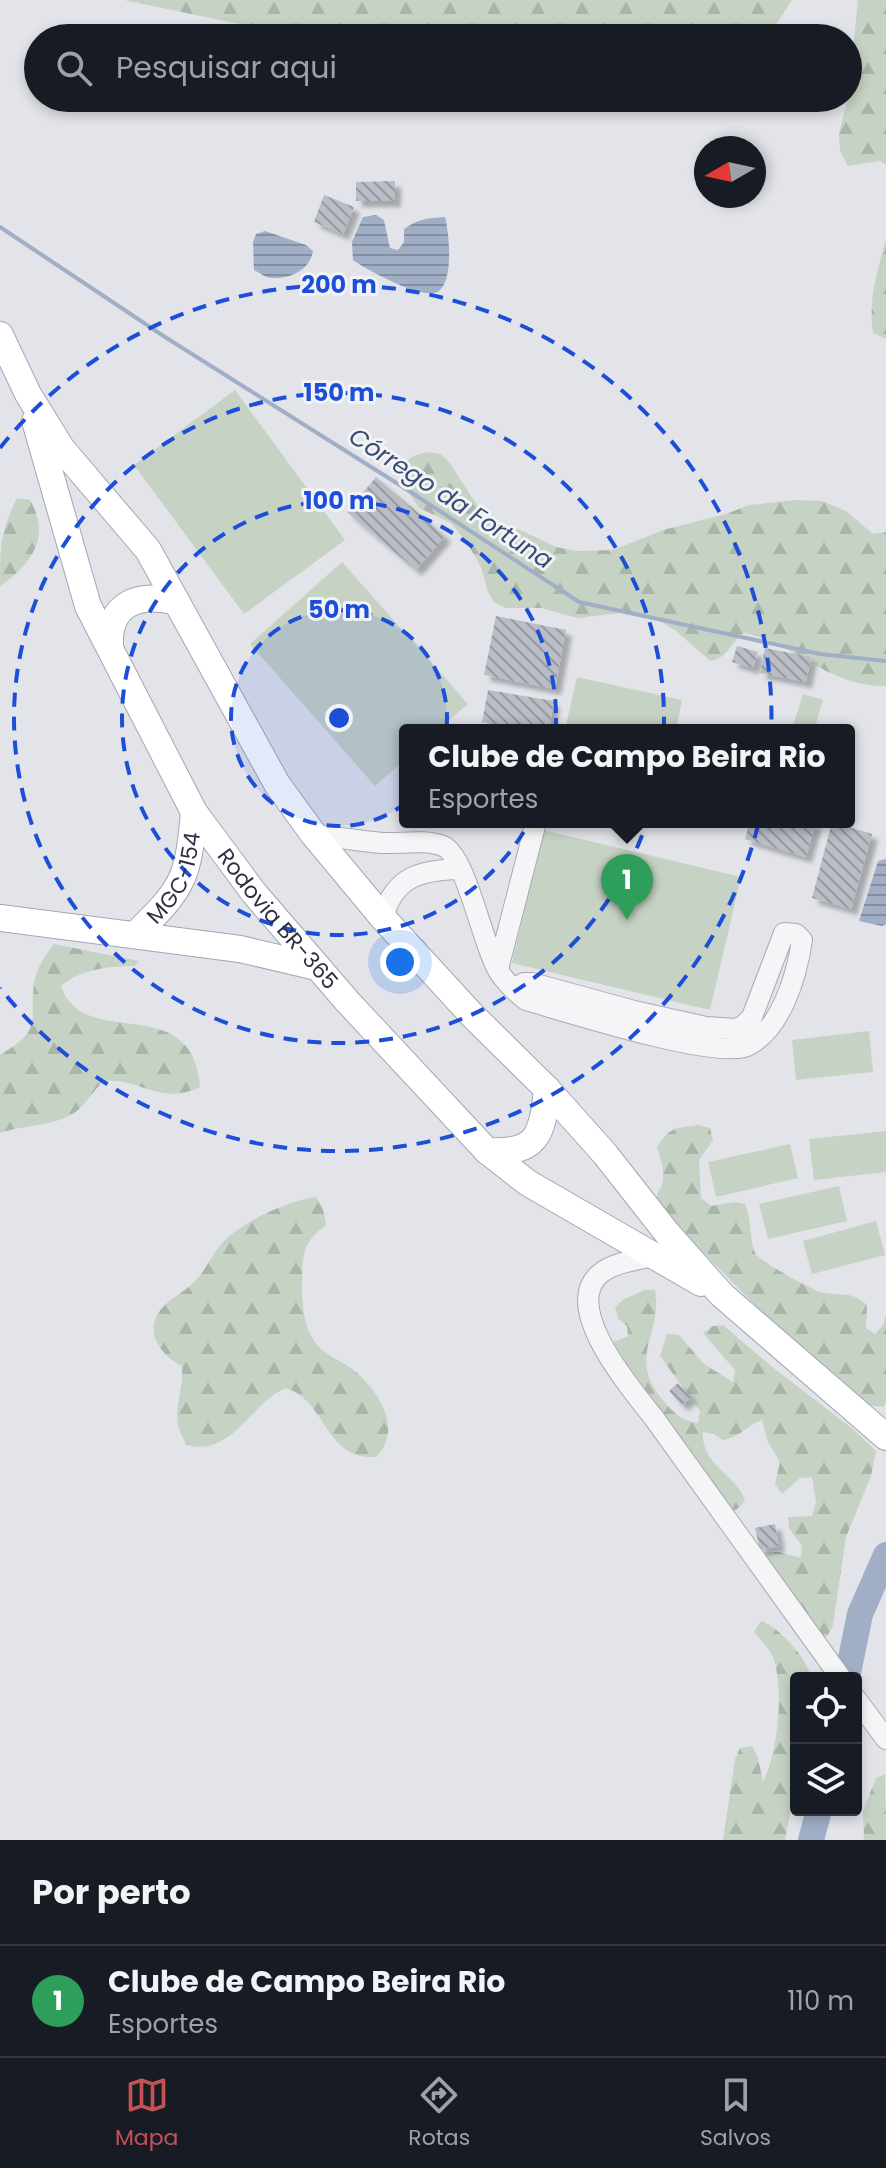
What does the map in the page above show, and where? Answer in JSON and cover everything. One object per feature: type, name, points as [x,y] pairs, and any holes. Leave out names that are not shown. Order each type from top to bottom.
[{"type":"main road","name":"Rodovia BR-365","points":[[0,335],[28,394],[62,449],[148,550],[277,784],[314,835],[383,918],[605,1154],[667,1233],[722,1295],[886,1437]]},
{"type":"main road","name":"Rodovia BR-365","points":[[28,394],[88,606],[194,812],[254,893],[317,967],[487,1151],[528,1183],[722,1295]]},
{"type":"main road","points":[[110,646],[112,621],[132,602],[151,598],[177,602]]},
{"type":"main road","name":"MGC-154","points":[[136,934],[171,897],[184,876],[194,812]]},
{"type":"main road","points":[[0,918],[240,949],[317,967]]},
{"type":"main road","points":[[487,1151],[512,1151],[530,1144],[542,1125],[547,1089]]},
{"type":"street","points":[[498,969],[534,828]]},
{"type":"street","points":[[314,835],[381,843],[441,845],[450,850],[498,969],[518,995],[633,1031],[706,1046],[740,1048],[764,1035],[780,1010],[793,977],[802,940],[796,934],[784,933],[752,1017],[736,1029],[706,1027],[634,1011],[532,983],[515,988]]},
{"type":"street","points":[[383,918],[392,895],[414,875],[460,869]]},
{"type":"street","points":[[654,1256],[614,1266],[596,1278],[591,1286],[588,1306],[595,1330],[625,1381],[836,1672]]},
{"type":"street","points":[[862,1707],[886,1739]]},
{"type":"green space","points":[[124,0],[792,0],[776,24],[240,24]]},
{"type":"green space","points":[[858,0],[886,0],[886,165],[880,161],[848,166],[840,151],[839,133],[844,112],[862,112],[862,24],[856,24]]},
{"type":"green space","points":[[886,240],[886,339],[873,333],[872,309]]},
{"type":"green space","points":[[235,390],[345,540],[244,614],[134,465]]},
{"type":"green space","points":[[429,452],[441,454],[449,462],[483,514],[494,522],[518,529],[556,547],[578,551],[613,550],[663,530],[749,505],[796,500],[822,501],[846,511],[873,534],[886,532],[886,686],[839,677],[768,640],[744,633],[721,657],[710,661],[675,630],[651,616],[628,612],[577,618],[541,608],[505,608],[494,602],[488,592],[481,567],[466,541],[451,523],[419,508],[399,479],[408,460]]},
{"type":"green space","points":[[17,498],[30,500],[39,526],[38,538],[29,559],[0,586],[2,541]]},
{"type":"green space","points":[[342,562],[468,704],[445,724],[399,724],[399,765],[375,786],[250,644]]},
{"type":"green space","points":[[577,677],[682,700],[677,724],[566,724]]},
{"type":"green space","points":[[803,694],[823,700],[816,724],[794,724]]},
{"type":"green space","points":[[543,830],[741,877],[710,1010],[512,963]]},
{"type":"green space","points":[[54,944],[139,961],[135,966],[86,972],[61,986],[73,1006],[91,1016],[159,1029],[178,1039],[193,1057],[200,1087],[173,1094],[129,1083],[104,1081],[78,1110],[66,1117],[0,1133],[0,1055],[23,1038],[32,1025],[35,977]]},
{"type":"green space","points":[[869,1031],[873,1072],[796,1080],[792,1040]]},
{"type":"green space","points":[[698,1125],[710,1128],[713,1140],[699,1160],[701,1198],[711,1206],[734,1202],[745,1204],[753,1248],[758,1257],[820,1292],[861,1300],[867,1305],[866,1328],[875,1334],[883,1325],[886,1314],[886,1403],[883,1407],[868,1405],[768,1318],[656,1205],[663,1177],[657,1148],[673,1130]]},
{"type":"green space","points":[[886,1131],[886,1172],[814,1180],[809,1139]]},
{"type":"green space","points":[[790,1144],[798,1178],[716,1197],[708,1162]]},
{"type":"green space","points":[[839,1186],[847,1221],[768,1239],[759,1204]]},
{"type":"green space","points":[[316,1197],[323,1208],[326,1225],[309,1242],[304,1254],[302,1293],[307,1325],[317,1345],[356,1372],[380,1401],[388,1424],[384,1446],[376,1457],[359,1455],[346,1449],[310,1405],[286,1388],[263,1404],[230,1436],[203,1447],[187,1445],[177,1415],[182,1366],[166,1354],[156,1339],[155,1322],[159,1313],[195,1281],[231,1234],[266,1213]]},
{"type":"green space","points":[[876,1221],[885,1255],[812,1274],[803,1241]]},
{"type":"green space","points":[[644,1290],[655,1290],[656,1307],[646,1360],[648,1373],[654,1388],[680,1417],[698,1423],[700,1411],[660,1356],[667,1334],[679,1335],[704,1364],[733,1382],[735,1370],[703,1333],[713,1326],[723,1325],[876,1451],[871,1476],[846,1537],[833,1625],[828,1635],[818,1643],[758,1560],[766,1552],[801,1558],[802,1546],[789,1528],[788,1517],[812,1516],[816,1502],[812,1477],[800,1478],[782,1494],[775,1484],[780,1462],[768,1442],[762,1420],[723,1440],[703,1432],[707,1453],[741,1491],[745,1501],[736,1510],[725,1511],[605,1342],[628,1336],[627,1326],[618,1318],[615,1307]]},
{"type":"green space","points":[[761,1621],[776,1629],[792,1645],[809,1672],[790,1672],[790,1815],[785,1840],[723,1840],[735,1759],[740,1748],[752,1746],[763,1782],[775,1740],[779,1707],[775,1663],[772,1654],[754,1632]]},
{"type":"green space","points":[[885,1774],[886,1840],[864,1840],[863,1811],[876,1778]]},
{"type":"water","points":[[376,215],[384,220],[390,248],[398,250],[404,242],[404,229],[423,220],[445,217],[449,267],[439,291],[432,293],[409,289],[353,260],[352,242],[363,217]]},
{"type":"water","points":[[265,231],[306,245],[313,251],[308,263],[298,272],[279,278],[268,277],[254,270],[253,242],[256,234]]},
{"type":"water","points":[[886,859],[886,924],[882,926],[859,921],[878,861]]},
{"type":"building","points":[[395,181],[395,201],[356,201],[356,182]]},
{"type":"building","points":[[324,195],[354,207],[343,234],[314,222]]},
{"type":"building","points":[[376,477],[445,536],[416,570],[347,512]]},
{"type":"building","points":[[496,616],[566,630],[555,689],[484,675]]},
{"type":"building","points":[[737,646],[758,652],[753,668],[732,662]]},
{"type":"building","points":[[765,648],[811,657],[806,682],[760,673]]},
{"type":"building","points":[[488,690],[554,701],[550,724],[482,722]]},
{"type":"building","points":[[748,828],[814,828],[806,857],[745,839]]},
{"type":"building","points":[[830,828],[852,828],[872,834],[851,909],[812,898]]},
{"type":"building","points":[[678,1383],[691,1397],[682,1405],[669,1391]]},
{"type":"building","points":[[775,1524],[779,1546],[760,1550],[755,1528]]},
{"type":"waterway","name":"Córrego da Fortuna","points":[[0,227],[165,337],[579,602],[820,654],[886,661]]},
{"type":"waterway","points":[[848,1672],[860,1614],[886,1555]]},
{"type":"waterway","points":[[811,1840],[817,1816]]},
{"type":"place","name":"Clube de Campo Beira Rio","points":[[627,920]]}]
